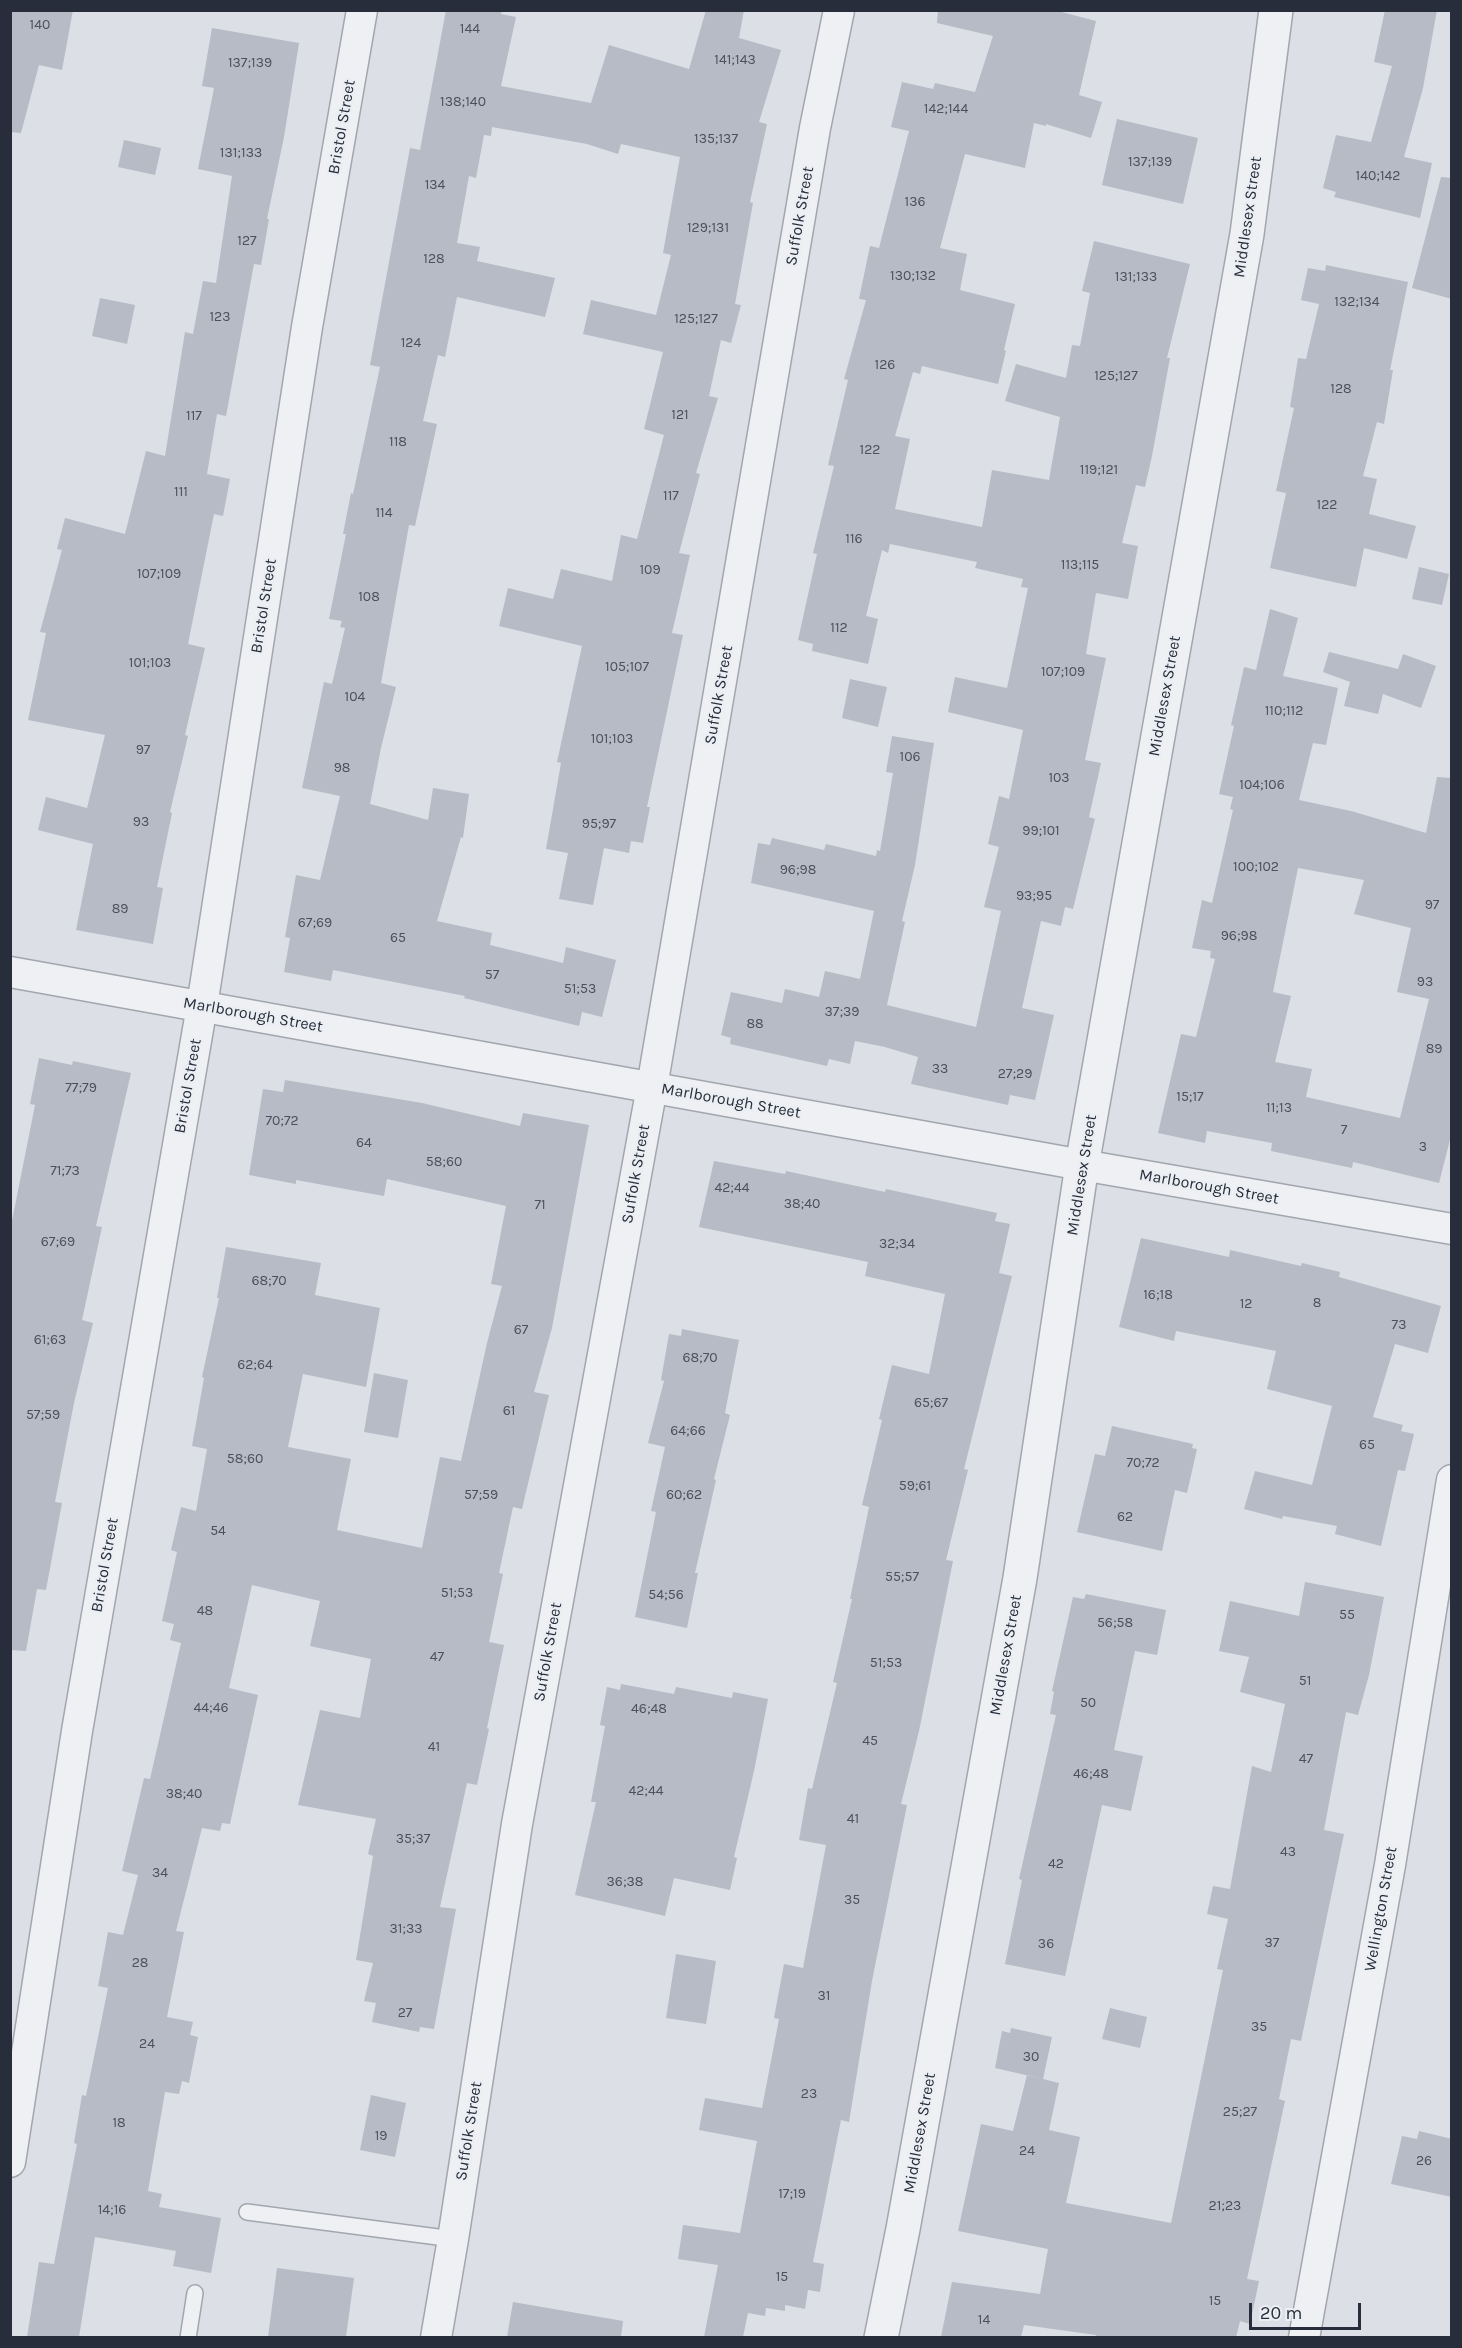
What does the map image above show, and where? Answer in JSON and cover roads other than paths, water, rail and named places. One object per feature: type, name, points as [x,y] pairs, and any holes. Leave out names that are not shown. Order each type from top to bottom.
[{"type":"street","name":"Bristol Street","points":[[10,2162],[77,1731],[202,1006],[308,327],[362,10]]},
{"type":"street","name":"Suffolk Street","points":[[436,2337],[517,1824],[652,1087],[813,140],[839,10]]},
{"type":"street","name":"Middlesex Street","points":[[880,2337],[903,2229],[1020,1578],[1082,1165],[1247,234],[1276,10]]},
{"type":"street","name":"Marlborough Street","points":[[10,972],[1082,1165],[1452,1229]]},
{"type":"street","name":"Wellington Street","points":[[1304,2337],[1389,1864],[1452,1480]]},
{"type":"lane","points":[[247,2212],[453,2239]]},
{"type":"lane","points":[[188,2337],[195,2293]]}]
